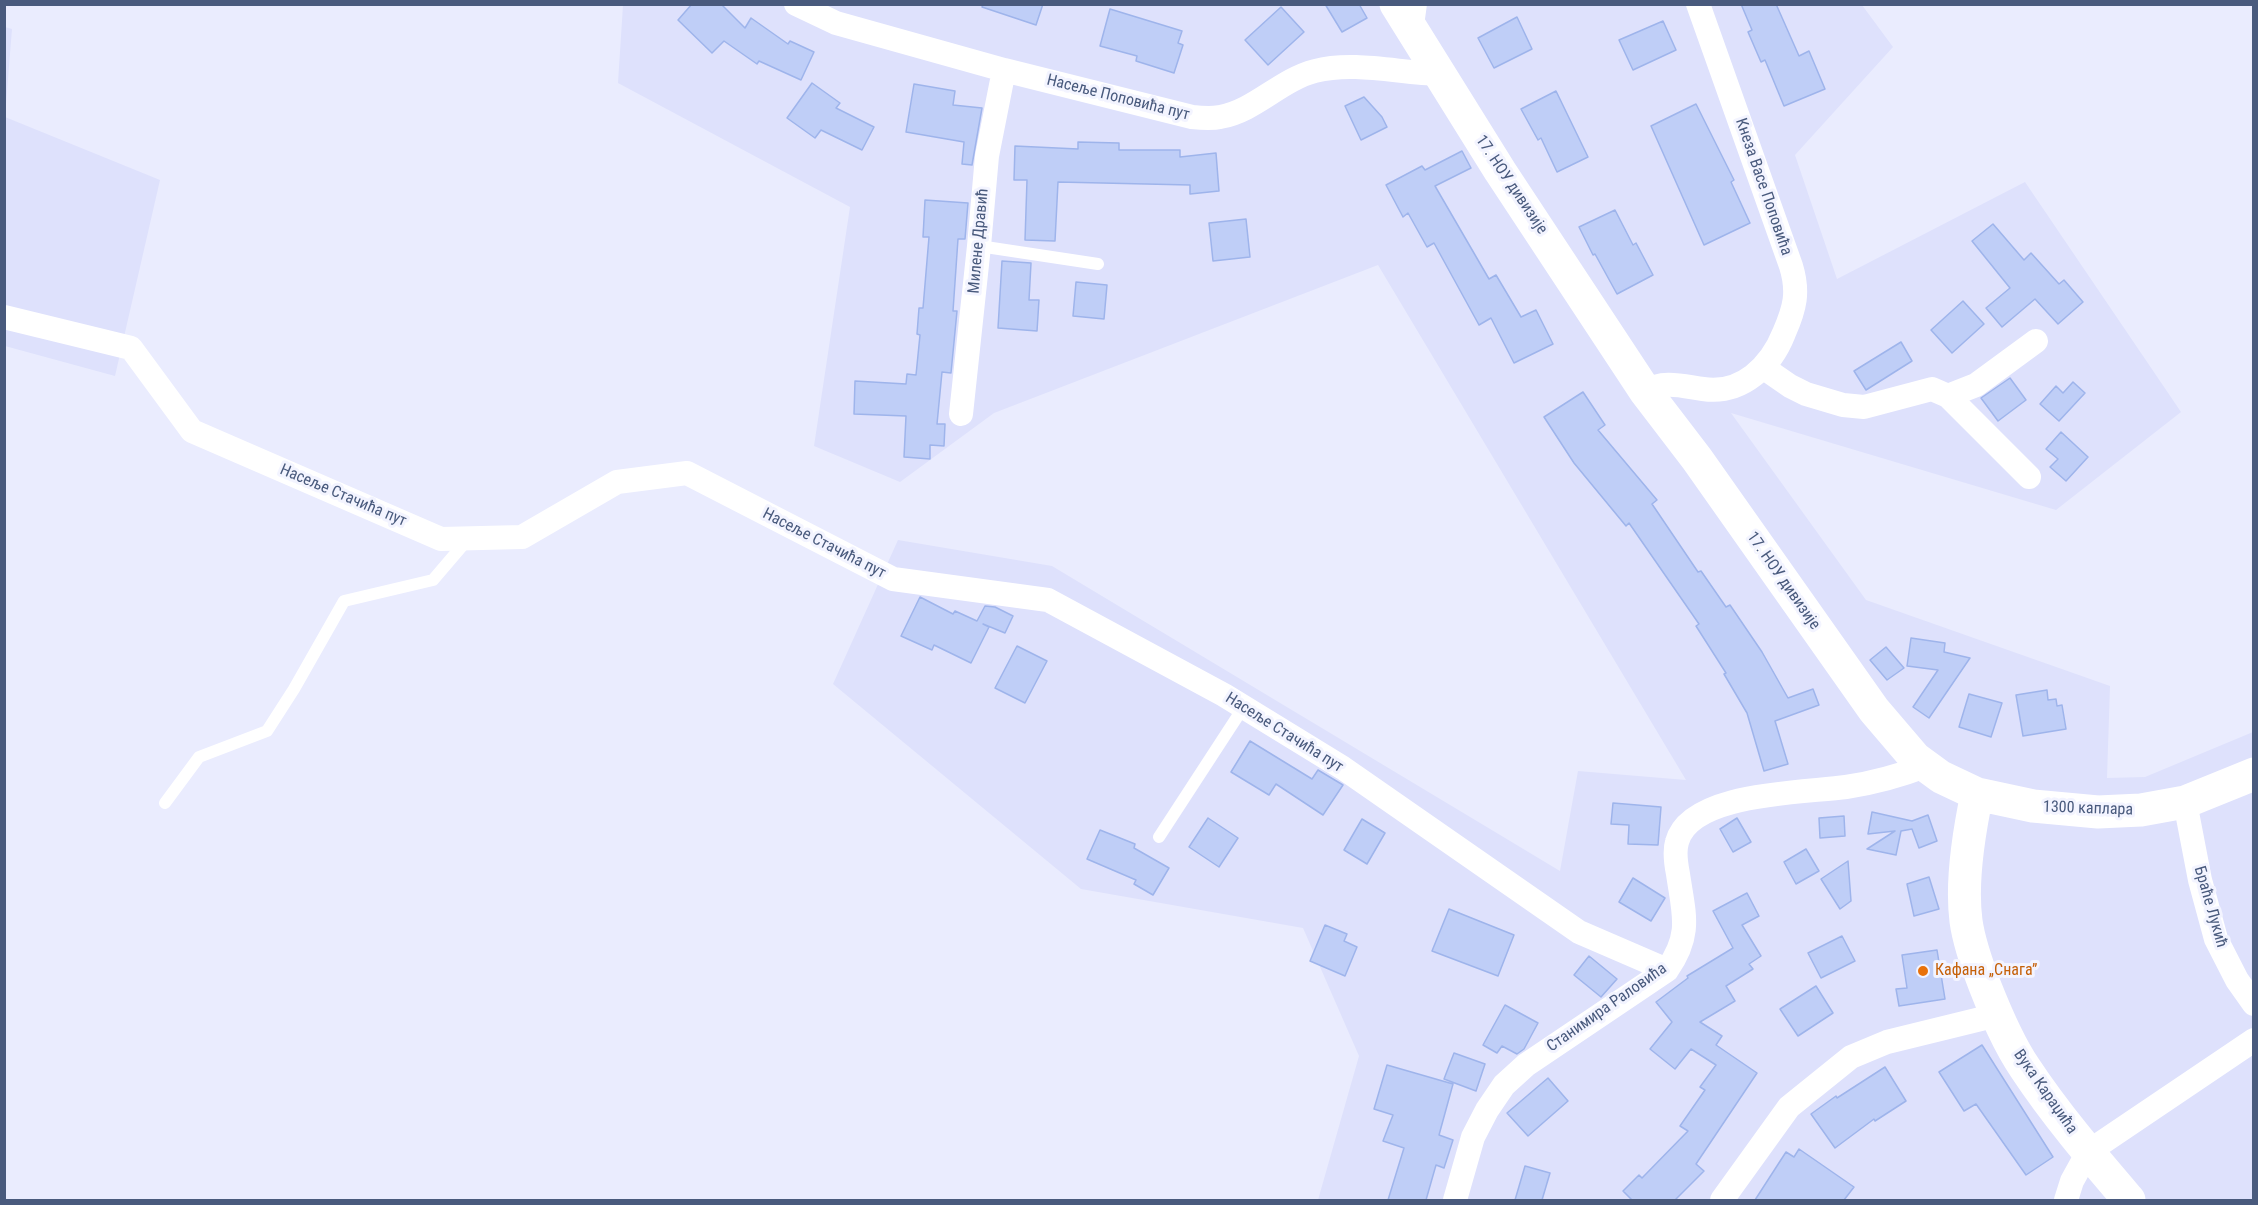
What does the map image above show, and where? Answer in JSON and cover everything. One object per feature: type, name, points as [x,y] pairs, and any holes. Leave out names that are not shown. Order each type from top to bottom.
[{"type":"street","name":"Насеље Поповића пут","points":[[796,4],[836,23],[1004,70],[1192,117],[1218,118],[1248,108],[1291,81],[1317,70],[1349,68],[1439,74]]},
{"type":"street","name":"17. НОУ дивизије","points":[[1396,4],[1511,188],[1645,391],[1697,459],[1874,710],[1903,745],[1925,766]]},
{"type":"street","name":"Кнеза Васе Поповића","points":[[1698,4],[1795,280],[1796,295],[1788,323],[1773,356],[1764,368]]},
{"type":"street","name":"Милене Дравић","points":[[961,414],[987,156],[1004,70]]},
{"type":"street","name":"Насеље Стачића пут","points":[[4,317],[131,348],[192,431],[441,539],[522,537],[617,482],[687,473],[893,579],[1048,600],[1224,696],[1343,768],[1579,932],[1666,970]]},
{"type":"street","points":[[1948,396],[1976,385],[2036,341]]},
{"type":"street","points":[[1645,391],[1654,386],[1666,384],[1706,390],[1730,387],[1764,368],[1806,394],[1843,405],[1864,407],[1932,389],[1948,396],[2029,477]]},
{"type":"street","name":"1300 каплара","points":[[1925,766],[1955,785],[1977,794],[2033,806],[2098,812],[2141,810],[2185,802],[2253,774]]},
{"type":"street","name":"Станимира Раловића","points":[[1455,1200],[1473,1137],[1487,1110],[1504,1085],[1526,1065],[1666,970],[1682,943],[1684,927],[1676,861],[1677,842],[1686,826],[1700,813],[1736,801],[1870,783],[1925,766]]},
{"type":"street","name":"Вука Караџића","points":[[1977,794],[1969,839],[1965,920],[1970,942],[1997,1015],[2024,1067],[2088,1152],[2129,1200]]},
{"type":"street","name":"Браће Лукић","points":[[2185,802],[2200,880],[2216,939],[2237,980],[2253,1004]]},
{"type":"street","points":[[1722,1200],[1789,1107],[1851,1056],[1887,1042],[1997,1015]]},
{"type":"street","points":[[2066,1200],[2072,1181],[2088,1152],[2253,1040]]},
{"type":"lane","points":[[1417,39],[1421,4]]},
{"type":"lane","points":[[979,246],[1098,264]]},
{"type":"lane","points":[[165,803],[199,758],[267,731],[294,690],[344,601],[433,580],[468,538]]},
{"type":"lane","points":[[1159,837],[1243,708]]},
{"type":"shaded area","points":[[623,5],[1862,5],[1893,47],[1795,155],[1837,279],[2025,182],[2181,412],[2056,510],[1731,413],[1866,600],[2110,686],[2107,778],[2145,777],[2253,732],[2253,1200],[1318,1200],[1359,1056],[1303,928],[1081,889],[833,684],[898,540],[1052,566],[1560,871],[1578,771],[1686,780],[1378,265],[994,413],[900,482],[814,446],[850,207],[618,83]]},
{"type":"shaded area","points":[[4,27],[12,29],[5,116]]},
{"type":"shaded area","points":[[5,117],[160,180],[115,376],[5,346]]},
{"type":"building","points":[[692,4],[721,4],[745,28],[751,18],[788,44],[790,41],[814,52],[801,80],[759,61],[757,64],[724,41],[712,53],[678,20]]},
{"type":"building","points":[[983,4],[1043,4],[1036,25],[982,7]]},
{"type":"building","points":[[1325,4],[1359,4],[1367,18],[1342,32]]},
{"type":"building","points":[[1741,4],[1776,4],[1799,56],[1809,51],[1825,89],[1784,106],[1765,60],[1761,62],[1748,32],[1752,30]]},
{"type":"building","points":[[1281,7],[1304,32],[1268,65],[1245,40]]},
{"type":"building","points":[[1110,9],[1182,31],[1178,43],[1183,45],[1174,73],[1136,61],[1137,56],[1100,46]]},
{"type":"building","points":[[1517,17],[1532,49],[1494,68],[1478,38]]},
{"type":"building","points":[[1663,21],[1676,50],[1633,70],[1619,40]]},
{"type":"building","points":[[812,83],[840,103],[836,108],[874,127],[862,150],[821,130],[815,138],[787,118]]},
{"type":"building","points":[[914,84],[955,91],[953,105],[982,108],[972,165],[962,164],[964,142],[906,132]]},
{"type":"building","points":[[1556,91],[1588,157],[1557,172],[1541,138],[1538,140],[1521,109]]},
{"type":"building","points":[[1364,97],[1382,117],[1387,127],[1361,140],[1345,106]]},
{"type":"building","points":[[1696,104],[1734,180],[1731,182],[1750,223],[1704,245],[1651,126]]},
{"type":"building","points":[[1078,142],[1119,143],[1119,150],[1180,150],[1180,157],[1216,153],[1219,191],[1190,194],[1190,185],[1058,182],[1055,241],[1025,240],[1027,180],[1014,180],[1015,146],[1078,149]]},
{"type":"building","points":[[1462,151],[1471,168],[1435,186],[1489,279],[1496,275],[1521,317],[1536,310],[1553,344],[1514,363],[1491,318],[1479,325],[1434,243],[1427,247],[1408,213],[1403,217],[1386,185],[1422,166],[1425,170]]},
{"type":"building","points":[[925,200],[968,203],[965,239],[958,239],[953,311],[957,311],[951,373],[942,372],[937,424],[945,424],[944,446],[930,445],[930,459],[904,457],[906,416],[854,414],[855,381],[906,384],[907,374],[916,375],[920,335],[917,334],[919,308],[923,308],[929,237],[923,237]]},
{"type":"building","points":[[1615,210],[1633,245],[1636,243],[1653,275],[1617,294],[1579,227]]},
{"type":"building","points":[[1246,219],[1250,257],[1213,261],[1209,223]]},
{"type":"building","points":[[1993,224],[2024,260],[2031,253],[2059,284],[2064,280],[2083,302],[2058,324],[2035,299],[2002,327],[1986,308],[2010,288],[1972,241]]},
{"type":"building","points":[[1002,261],[1031,263],[1029,300],[1039,300],[1037,331],[998,328]]},
{"type":"building","points":[[1076,282],[1107,285],[1104,319],[1073,316]]},
{"type":"building","points":[[1963,301],[1984,324],[1952,353],[1931,330]]},
{"type":"building","points":[[1901,342],[1912,361],[1866,390],[1854,371]]},
{"type":"building","points":[[2010,378],[2026,400],[1998,421],[1981,398]]},
{"type":"building","points":[[2073,382],[2085,393],[2059,421],[2040,404],[2056,386],[2063,393]]},
{"type":"building","points":[[1583,392],[1605,425],[1598,430],[1657,500],[1652,504],[1698,572],[1701,571],[1726,607],[1730,605],[1762,652],[1788,698],[1813,689],[1819,705],[1775,721],[1788,764],[1764,771],[1747,713],[1724,674],[1726,673],[1696,626],[1699,624],[1629,523],[1626,526],[1574,463],[1544,417]]},
{"type":"building","points":[[2061,432],[2088,457],[2066,481],[2050,467],[2058,459],[2046,449]]},
{"type":"building","points":[[920,597],[953,614],[955,611],[977,621],[985,606],[995,607],[1013,616],[1005,633],[983,624],[989,627],[971,663],[934,645],[932,650],[901,636]]},
{"type":"building","points":[[1911,638],[1945,643],[1944,652],[1970,658],[1929,718],[1913,707],[1938,670],[1907,666]]},
{"type":"building","points":[[1017,646],[1047,661],[1025,703],[995,688]]},
{"type":"building","points":[[1886,647],[1904,668],[1887,680],[1870,660]]},
{"type":"building","points":[[2047,690],[2048,700],[2056,699],[2057,706],[2062,705],[2066,729],[2023,736],[2016,695]]},
{"type":"building","points":[[1969,694],[2002,703],[1991,737],[1959,727]]},
{"type":"building","points":[[1250,741],[1312,779],[1318,770],[1343,785],[1323,815],[1276,784],[1269,795],[1231,772]]},
{"type":"building","points":[[1613,803],[1661,807],[1658,845],[1628,844],[1629,825],[1611,824]]},
{"type":"building","points":[[1872,812],[1912,821],[1928,815],[1937,841],[1919,848],[1912,829],[1901,831],[1896,855],[1867,849],[1895,831],[1868,834]]},
{"type":"building","points":[[1844,816],[1845,836],[1820,838],[1819,818]]},
{"type":"building","points":[[1208,818],[1238,838],[1219,867],[1189,847]]},
{"type":"building","points":[[1737,818],[1751,842],[1733,852],[1720,829]]},
{"type":"building","points":[[1362,819],[1385,833],[1367,864],[1344,850]]},
{"type":"building","points":[[1100,830],[1135,844],[1134,848],[1169,868],[1153,895],[1134,884],[1136,880],[1087,859]]},
{"type":"building","points":[[1806,849],[1819,871],[1796,884],[1784,862]]},
{"type":"building","points":[[1848,861],[1851,901],[1840,909],[1821,879]]},
{"type":"building","points":[[1929,877],[1939,909],[1914,916],[1907,884]]},
{"type":"building","points":[[1633,878],[1665,898],[1651,921],[1619,902]]},
{"type":"building","points":[[1747,893],[1759,916],[1742,925],[1761,956],[1749,964],[1753,969],[1726,986],[1735,1001],[1700,1022],[1722,1036],[1716,1045],[1757,1073],[1696,1164],[1704,1171],[1675,1200],[1632,1200],[1623,1191],[1639,1175],[1642,1178],[1688,1131],[1680,1126],[1705,1090],[1700,1087],[1716,1065],[1691,1049],[1675,1069],[1650,1049],[1672,1022],[1656,1002],[1688,978],[1687,976],[1733,948],[1713,911]]},
{"type":"building","points":[[1449,909],[1514,935],[1498,976],[1432,951]]},
{"type":"building","points":[[1325,925],[1347,934],[1344,941],[1357,947],[1345,976],[1310,961]]},
{"type":"building","points":[[1842,936],[1855,961],[1821,978],[1808,953]]},
{"type":"building","name":"Кафана „Снага”","points":[[1937,950],[1945,999],[1899,1006],[1896,989],[1907,988],[1902,955]]},
{"type":"building","points":[[1589,956],[1617,979],[1601,997],[1574,975]]},
{"type":"building","points":[[1816,986],[1833,1013],[1798,1036],[1780,1009]]},
{"type":"building","points":[[1505,1005],[1538,1023],[1524,1049],[1517,1054],[1502,1046],[1497,1053],[1483,1045]]},
{"type":"building","points":[[1982,1045],[2053,1157],[2026,1175],[1976,1104],[1964,1111],[1939,1072]]},
{"type":"building","points":[[1454,1053],[1485,1064],[1476,1091],[1444,1079]]},
{"type":"building","points":[[1387,1065],[1453,1084],[1439,1135],[1453,1140],[1444,1168],[1436,1165],[1426,1200],[1388,1200],[1404,1148],[1383,1141],[1393,1115],[1374,1109]]},
{"type":"building","points":[[1885,1067],[1906,1101],[1875,1121],[1874,1119],[1835,1148],[1811,1114]]},
{"type":"building","points":[[1548,1078],[1568,1101],[1528,1136],[1507,1113]]},
{"type":"building","points":[[1799,1149],[1854,1187],[1844,1200],[1755,1200],[1786,1152],[1794,1157]]},
{"type":"building","points":[[1525,1166],[1550,1173],[1542,1200],[1515,1200]]},
{"type":"place","name":"Кафана „Снага”","points":[[1923,971]]}]
